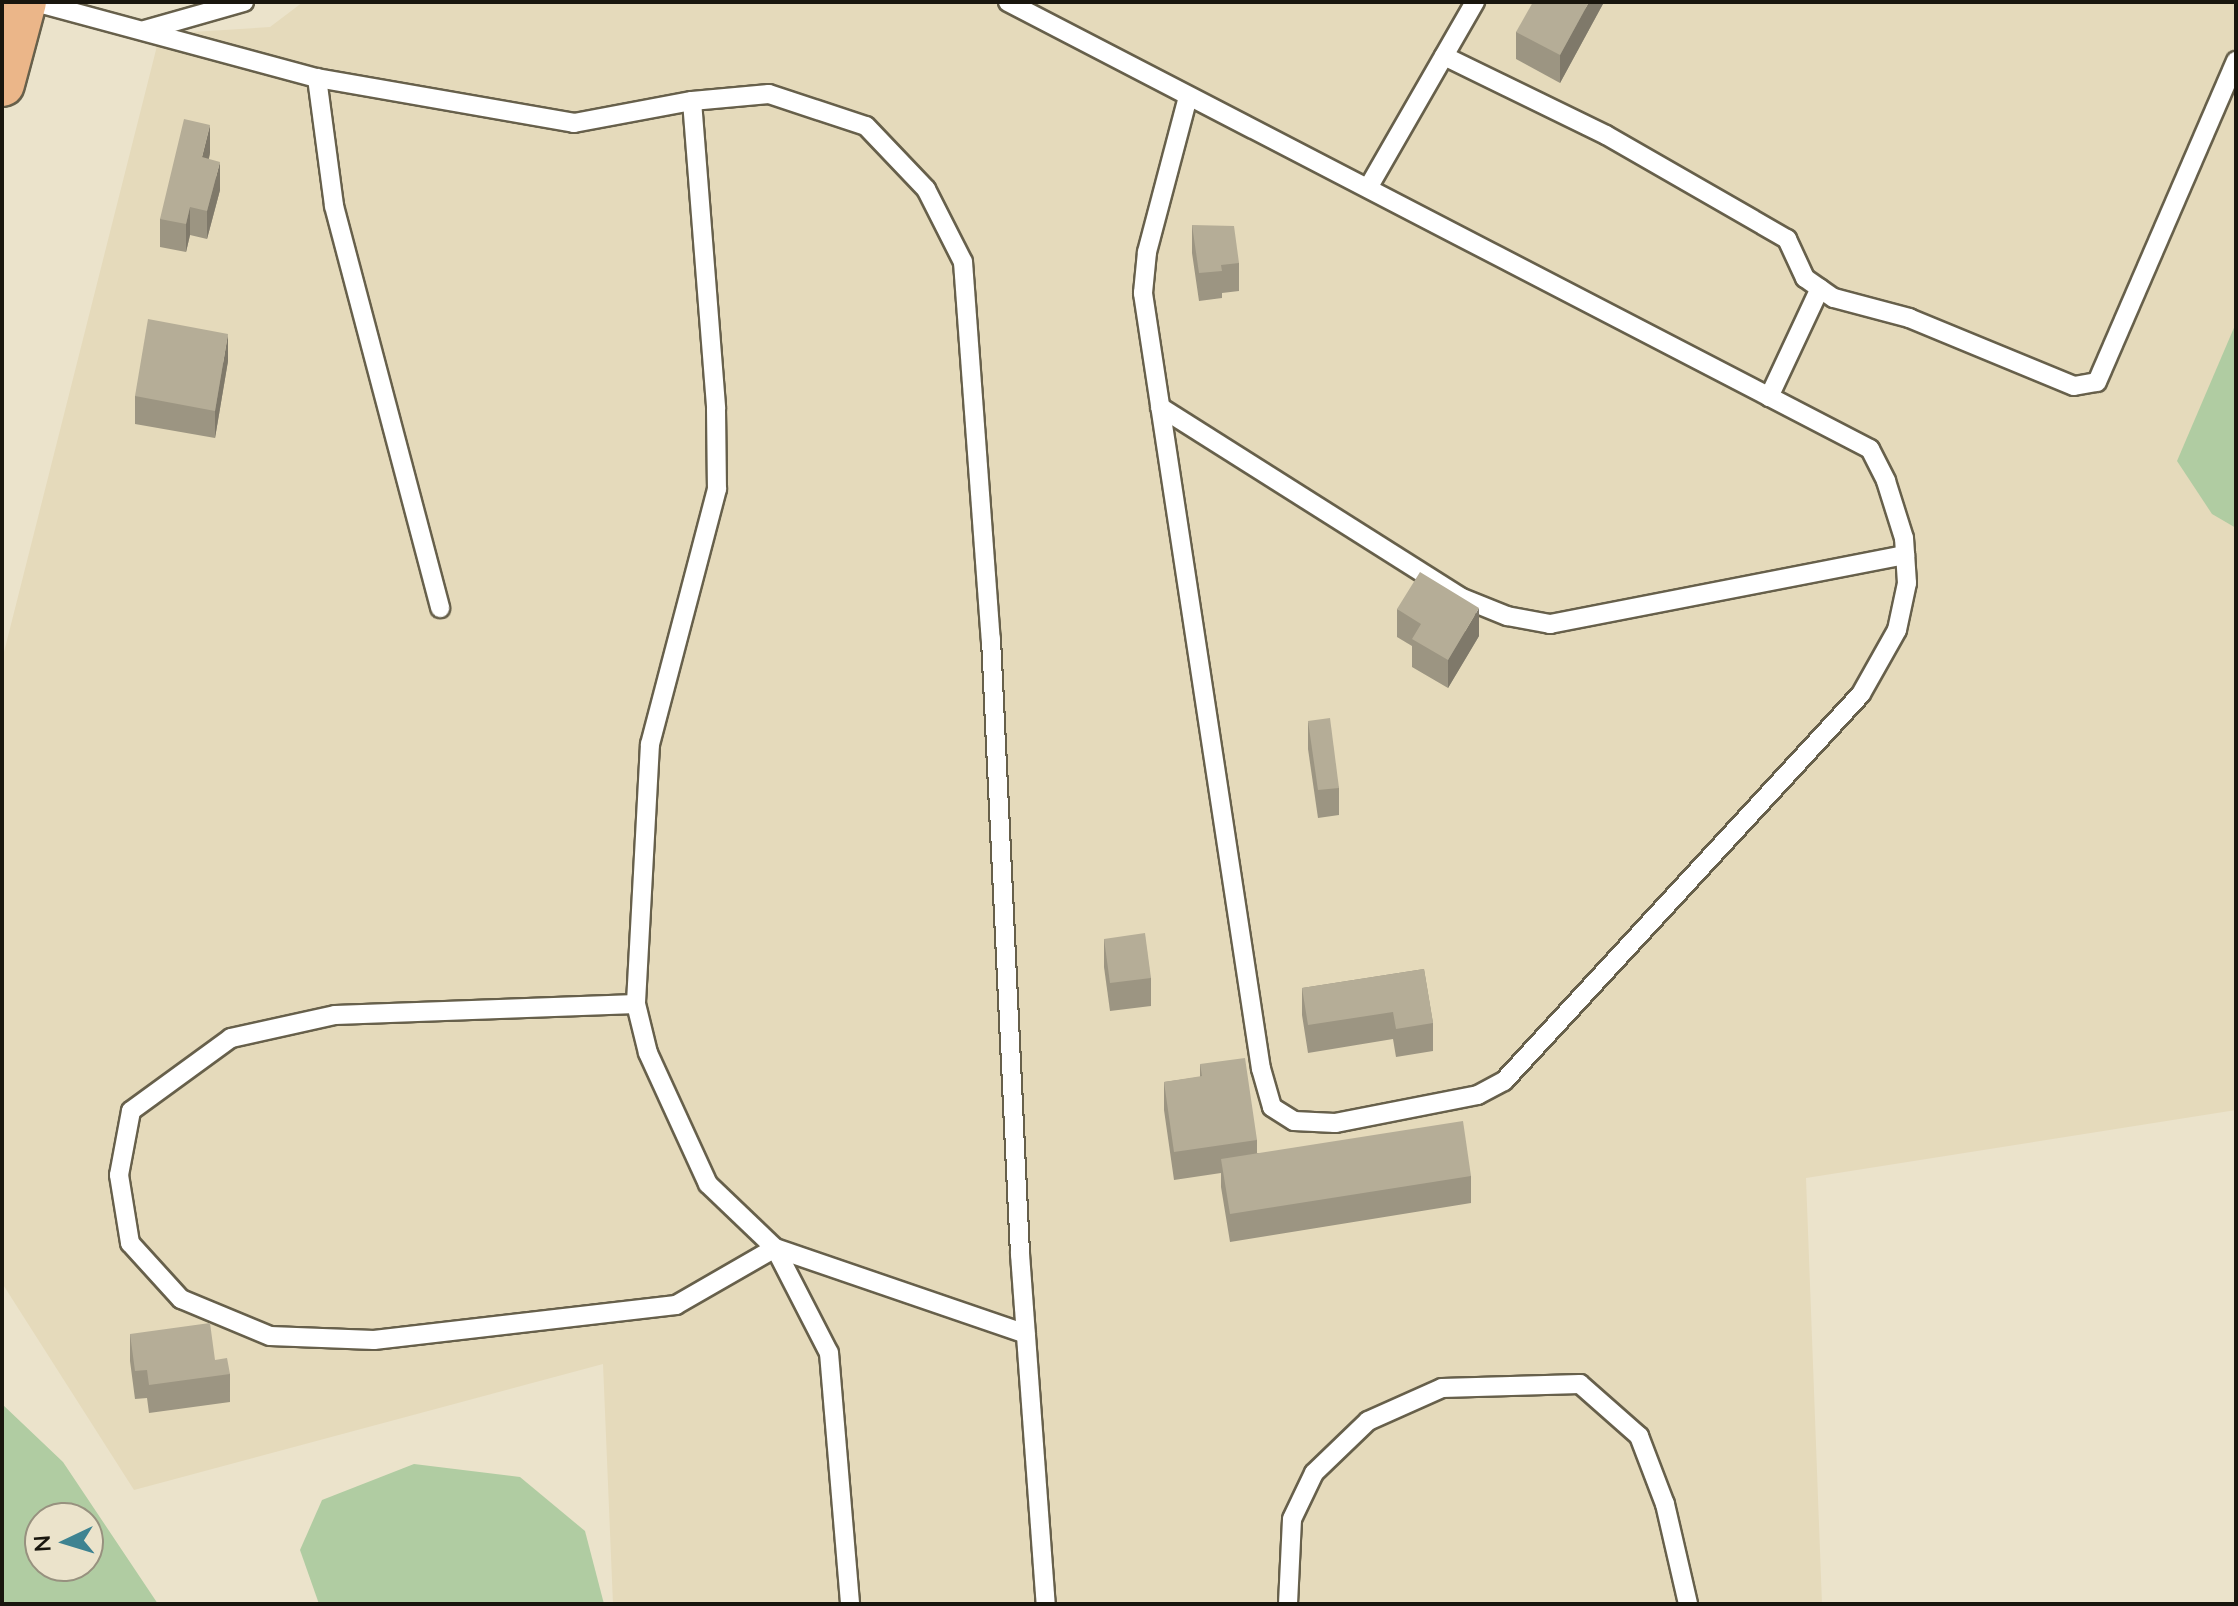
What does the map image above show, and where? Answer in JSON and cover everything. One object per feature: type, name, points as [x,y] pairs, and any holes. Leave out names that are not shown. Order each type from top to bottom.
[{"type":"main road","points":[[2,84],[24,2]]},
{"type":"lane","points":[[35,2],[317,78],[574,123],[692,101],[769,94],[866,126],[926,189],[963,262],[991,639],[1026,1334],[1046,1604]]},
{"type":"lane","points":[[142,31],[244,2]]},
{"type":"lane","points":[[1008,2],[1870,449],[1886,481],[1905,555],[1907,583],[1897,630],[1861,694],[1504,1081],[1464,1098],[1335,1123],[1294,1121],[1272,1107],[1261,1069],[1143,293],[1145,266],[1188,97]]},
{"type":"lane","points":[[1368,188],[1475,2]]},
{"type":"lane","points":[[1444,56],[1606,135],[1787,239],[1805,278],[1834,298],[1909,318],[2074,386],[2097,382],[2236,61]]},
{"type":"lane","points":[[317,78],[334,206],[440,608]]},
{"type":"lane","points":[[692,101],[716,409],[717,489],[650,744],[636,1004],[648,1053],[708,1184],[775,1248],[829,1353],[850,1604]]},
{"type":"lane","points":[[1769,397],[1820,288]]},
{"type":"lane","points":[[1160,407],[1460,597],[1507,616],[1550,624],[1905,555]]},
{"type":"lane","points":[[636,1004],[335,1015],[231,1038],[131,1111],[119,1175],[130,1243],[181,1299],[270,1336],[374,1340],[676,1305],[775,1248],[1026,1334]]},
{"type":"lane","points":[[1288,1604],[1292,1519],[1314,1473],[1368,1421],[1442,1388],[1580,1384],[1639,1436],[1665,1504],[1688,1604]]},
{"type":"shaded area","points":[[303,2],[2236,2],[2236,1110],[1806,1178],[1822,1604],[613,1604],[603,1364],[134,1490],[2,1283],[2,660],[160,34],[270,27]]},
{"type":"green space","points":[[2236,323],[2236,528],[2212,514],[2177,461]]},
{"type":"green space","points":[[2,1404],[63,1462],[90,1502],[24,1502],[24,1582],[104,1582],[104,1523],[158,1604],[2,1604]]},
{"type":"green space","points":[[414,1464],[520,1477],[585,1531],[604,1604],[319,1604],[300,1550],[322,1500]]},
{"type":"building","points":[[1533,2],[1589,2],[1560,55],[1516,32]]},
{"type":"building","points":[[184,119],[210,125],[202,157],[220,162],[207,211],[190,207],[186,224],[160,219]]},
{"type":"building","points":[[1192,225],[1234,226],[1239,263],[1221,265],[1222,271],[1199,273]]},
{"type":"building","points":[[148,319],[228,334],[215,411],[135,396]]},
{"type":"building","points":[[1420,572],[1479,608],[1448,660],[1412,639],[1421,624],[1397,609]]},
{"type":"building","points":[[1330,718],[1339,788],[1318,790],[1308,721]]},
{"type":"building","points":[[1145,933],[1151,978],[1110,983],[1104,939]]},
{"type":"building","points":[[1424,969],[1433,1023],[1396,1029],[1393,1012],[1308,1025],[1302,988]]},
{"type":"building","points":[[1245,1058],[1257,1140],[1174,1152],[1164,1082],[1202,1076],[1200,1064]]},
{"type":"building","points":[[1463,1121],[1471,1176],[1230,1214],[1221,1159]]},
{"type":"building","points":[[210,1323],[215,1360],[227,1358],[230,1374],[149,1385],[147,1370],[135,1371],[130,1334]]}]
